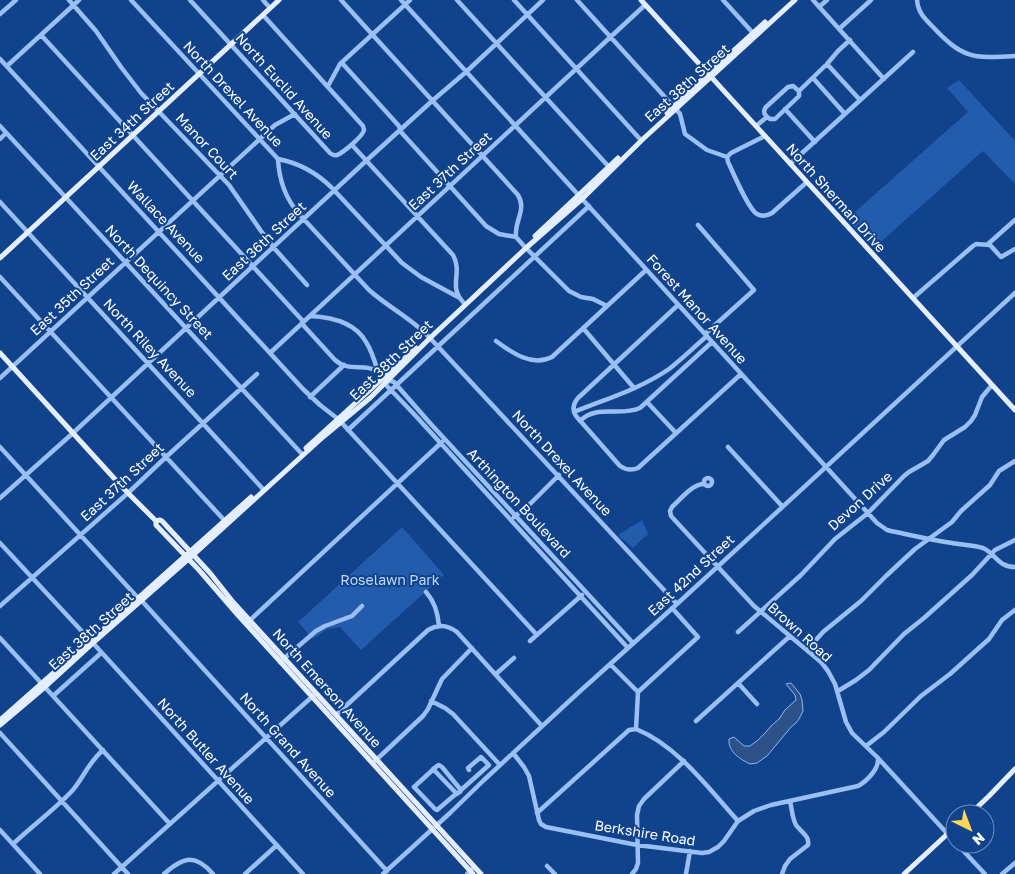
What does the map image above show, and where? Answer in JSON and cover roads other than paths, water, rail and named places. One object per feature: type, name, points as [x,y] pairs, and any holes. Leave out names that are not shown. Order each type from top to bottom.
[{"type":"main road","name":"East 34th Street","points":[[0,258],[279,0]]},
{"type":"main road","name":"East 38th Street","points":[[0,725],[386,380],[463,302],[643,139],[790,0]]},
{"type":"main road","name":"East 38th Street","points":[[709,75],[795,0]]},
{"type":"main road","name":"North Sherman Drive","points":[[643,2],[1015,410]]},
{"type":"main road","name":"East 38th Street","points":[[580,197],[639,138],[675,108]]},
{"type":"main road","name":"East 38th Street","points":[[430,336],[525,247]]},
{"type":"main road","name":"North Emerson Avenue","points":[[0,354],[156,521],[156,525],[189,555],[435,828],[471,871],[481,874]]},
{"type":"main road","name":"East 38th Street","points":[[189,555],[301,453],[340,421]]},
{"type":"main road","name":"East 38th Street","points":[[0,720],[44,685]]},
{"type":"main road","name":"North Emerson Avenue","points":[[315,695],[336,715],[374,761]]},
{"type":"main road","points":[[981,804],[1015,769]]},
{"type":"main road","points":[[904,874],[945,837]]},
{"type":"street","points":[[0,14],[16,0]]},
{"type":"street","name":"Manor Court","points":[[69,0],[96,30],[131,80],[221,176],[254,223],[308,285]]},
{"type":"street","points":[[7,66],[79,0]]},
{"type":"street","name":"North Drexel Avenue","points":[[132,0],[278,160],[280,178],[286,194],[295,209],[354,275],[377,297],[430,336],[677,604]]},
{"type":"street","name":"North Euclid Avenue","points":[[190,0],[331,154],[339,154],[352,145]]},
{"type":"street","points":[[263,0],[270,8]]},
{"type":"street","points":[[341,0],[521,199],[522,209],[516,226],[516,237]]},
{"type":"street","name":"Forest Manor Avenue","points":[[401,0],[877,523],[887,530],[985,549],[1003,564],[1015,567]]},
{"type":"street","points":[[328,86],[342,63],[410,0]]},
{"type":"street","points":[[457,0],[609,167]]},
{"type":"street","points":[[514,0],[639,138]]},
{"type":"street","name":"East 36th Street","points":[[0,498],[74,433],[366,160],[497,44],[543,0]]},
{"type":"street","points":[[577,0],[680,114],[685,134],[707,150],[727,157]]},
{"type":"street","points":[[723,0],[753,33]]},
{"type":"street","points":[[813,0],[884,79]]},
{"type":"street","points":[[819,7],[827,0]]},
{"type":"street","points":[[840,29],[871,0]]},
{"type":"street","points":[[917,0],[918,10],[952,46],[970,55],[988,58],[1015,56]]},
{"type":"street","name":"East 37th Street","points":[[270,353],[546,98],[610,37],[643,2]]},
{"type":"street","points":[[262,15],[364,128],[363,133],[352,145],[455,258],[458,269],[456,286],[458,297]]},
{"type":"street","points":[[41,35],[253,267],[335,360],[344,366],[368,368],[378,372]]},
{"type":"street","points":[[799,91],[795,87],[788,87],[765,109],[764,113],[770,120],[775,119],[799,96],[799,91],[850,40]]},
{"type":"street","points":[[790,164],[913,52]]},
{"type":"street","name":"Wallace Avenue","points":[[0,59],[310,397],[340,421],[537,635]]},
{"type":"street","points":[[342,63],[450,186],[490,228],[499,234],[516,237],[569,291],[607,306]]},
{"type":"street","points":[[827,64],[860,100]]},
{"type":"street","points":[[813,78],[846,114]]},
{"type":"street","points":[[785,109],[815,142]]},
{"type":"street","name":"East 35th Street","points":[[0,378],[280,121],[295,114]]},
{"type":"street","points":[[756,126],[767,117]]},
{"type":"street","name":"North Dequincy Street","points":[[0,126],[301,453]]},
{"type":"street","points":[[0,139],[6,133]]},
{"type":"street","points":[[727,157],[731,153],[765,136]]},
{"type":"street","points":[[727,157],[752,210],[758,215],[765,216],[772,213],[807,182]]},
{"type":"street","points":[[278,160],[292,162],[322,178],[400,262],[413,272],[458,297],[463,302]]},
{"type":"street","name":"North Riley Avenue","points":[[0,202],[262,488]]},
{"type":"street","points":[[348,430],[588,206]]},
{"type":"street","points":[[988,244],[1015,220]]},
{"type":"street","points":[[574,412],[634,388],[668,369],[681,360],[754,290],[698,225]]},
{"type":"street","points":[[913,298],[976,244],[988,244],[1001,257],[1015,249]]},
{"type":"street","points":[[496,341],[515,354],[535,360],[545,360],[552,357],[646,270]]},
{"type":"street","points":[[0,277],[225,521]]},
{"type":"street","name":"East 42nd Street","points":[[385,872],[1015,293]]},
{"type":"street","points":[[678,305],[576,400],[574,412],[580,421],[622,467],[626,470],[632,470],[638,468],[741,374]]},
{"type":"street","points":[[310,316],[334,319],[354,328],[366,342],[378,372]]},
{"type":"street","points":[[583,328],[634,388]]},
{"type":"street","points":[[580,421],[584,417],[601,411],[628,412],[637,409],[712,342]]},
{"type":"street","points":[[310,397],[344,366]]},
{"type":"street","name":"Arthington Boulevard","points":[[378,372],[386,380],[386,385],[515,516],[628,648]]},
{"type":"street","name":"East 37th Street","points":[[0,606],[128,493],[257,374]]},
{"type":"street","name":"Arthington Boulevard","points":[[386,380],[392,380],[511,520],[633,643]]},
{"type":"street","name":"Devon Drive","points":[[738,632],[803,572],[835,539],[868,513],[909,472],[930,459],[944,440],[972,420],[982,397],[992,385]]},
{"type":"street","points":[[647,402],[676,433]]},
{"type":"street","points":[[248,622],[443,442]]},
{"type":"street","name":"North Grand Avenue","points":[[0,447],[172,634],[385,872]]},
{"type":"street","points":[[728,447],[782,506]]},
{"type":"street","points":[[807,650],[823,632],[855,607],[891,571],[952,522],[961,511],[990,485],[1000,470],[1015,461]]},
{"type":"street","points":[[511,520],[531,504],[559,476]]},
{"type":"street","name":"Brown Road","points":[[704,484],[693,487],[672,507],[670,512],[672,516],[760,612],[823,664],[838,691],[847,726],[945,831]]},
{"type":"street","points":[[838,691],[869,670],[904,634],[972,575],[995,550],[1015,540]]},
{"type":"street","name":"North Butler Avenue","points":[[0,543],[303,874]]},
{"type":"street","points":[[426,592],[437,610],[439,626]]},
{"type":"street","points":[[530,641],[583,594]]},
{"type":"street","points":[[282,660],[316,631],[352,616],[362,606]]},
{"type":"street","points":[[636,729],[638,692],[698,637],[672,608]]},
{"type":"street","points":[[866,746],[989,639],[1002,620],[1015,610]]},
{"type":"street","points":[[336,715],[428,630],[445,626],[454,629],[542,726]]},
{"type":"street","points":[[696,721],[790,636]]},
{"type":"street","points":[[0,638],[170,824]]},
{"type":"street","points":[[374,761],[422,717],[428,709],[442,679],[472,648]]},
{"type":"street","points":[[53,696],[101,653]]},
{"type":"street","points":[[496,674],[514,658]]},
{"type":"street","points":[[610,664],[638,692]]},
{"type":"street","points":[[738,683],[757,704]]},
{"type":"street","points":[[114,874],[315,695]]},
{"type":"street","points":[[431,701],[453,714],[500,765]]},
{"type":"street","points":[[538,813],[629,730],[636,729],[662,744],[684,761],[738,821]]},
{"type":"street","points":[[0,733],[128,874]]},
{"type":"street","points":[[13,844],[61,801],[103,750]]},
{"type":"street","name":"Berkshire Road","points":[[513,753],[528,774],[540,822],[547,828],[638,845],[702,852],[715,849],[724,841],[738,821],[761,808],[858,786],[864,782],[877,766],[878,758]]},
{"type":"street","points":[[459,792],[442,766],[433,769],[414,787],[435,809],[439,810],[489,766],[481,757],[468,768],[469,770]]},
{"type":"street","points":[[632,874],[638,863],[637,815],[640,804],[684,761]]},
{"type":"street","points":[[433,769],[465,798]]},
{"type":"street","points":[[782,874],[788,861],[808,845],[809,842],[808,838],[795,823],[790,801]]},
{"type":"street","points":[[0,830],[40,874]]},
{"type":"street","points":[[245,874],[277,846]]},
{"type":"street","points":[[686,874],[690,851]]},
{"type":"street","name":"Brown Road","points":[[966,854],[984,874]]},
{"type":"street","points":[[164,874],[180,862],[190,860],[202,863],[213,874]]},
{"type":"street","points":[[1002,874],[1015,863]]},
{"type":"street","points":[[547,866],[555,874]]},
{"type":"park label","name":"Roselawn Park","points":[[390,580]]}]
